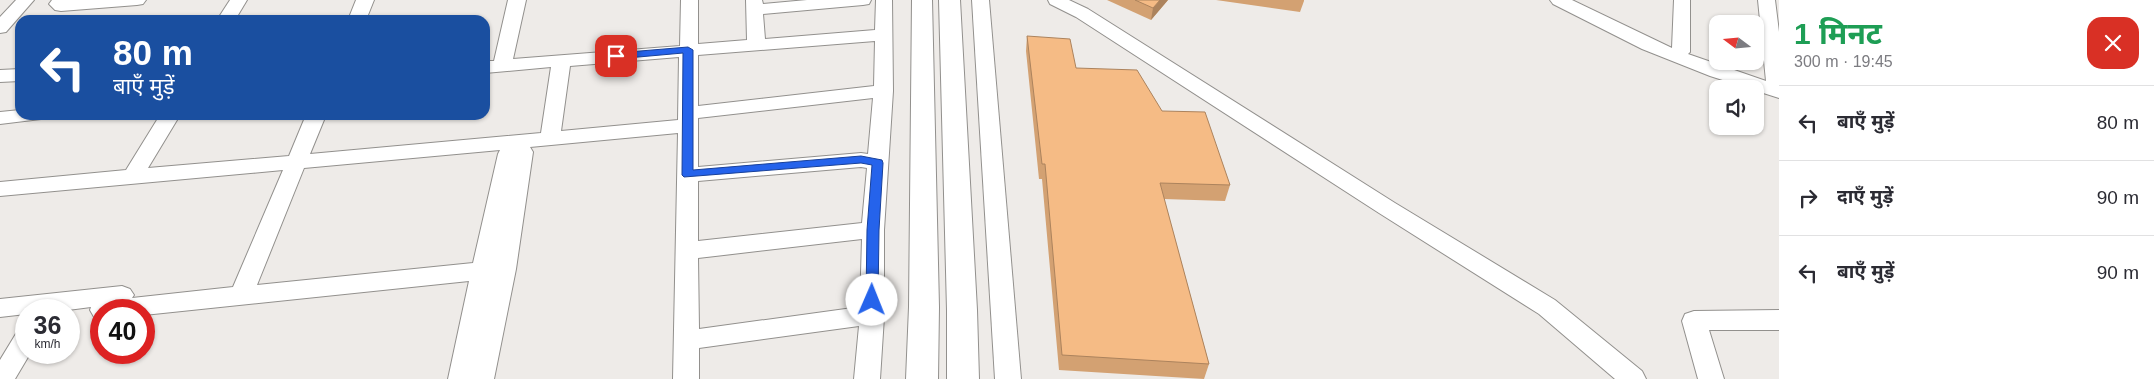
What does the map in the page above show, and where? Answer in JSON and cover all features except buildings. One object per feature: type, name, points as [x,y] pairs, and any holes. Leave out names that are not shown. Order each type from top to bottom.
[{"type":"main road","points":[[922,0],[924,307],[922,379]]},
{"type":"main road","points":[[949,0],[962,310],[963,379]]},
{"type":"street","points":[[0,7],[6,0]]},
{"type":"street","points":[[0,28],[25,0]]},
{"type":"street","points":[[26,15],[38,0]]},
{"type":"street","points":[[60,0],[58,4],[60,6],[137,0]]},
{"type":"street","points":[[229,15],[238,0]]},
{"type":"street","points":[[359,15],[365,0]]},
{"type":"street","points":[[372,15],[378,0]]},
{"type":"street","points":[[517,0],[494,66],[882,35]]},
{"type":"street","points":[[686,379],[689,0]]},
{"type":"street","points":[[756,45],[754,5],[863,0]]},
{"type":"street","points":[[867,379],[872,317],[873,230],[884,91],[882,35],[884,0]]},
{"type":"street","points":[[1056,0],[1082,13],[1387,208],[1547,307],[1633,379]]},
{"type":"street","points":[[1559,0],[1648,45],[1717,72],[1778,88]]},
{"type":"street","points":[[1573,0],[1642,36],[1778,88]]},
{"type":"street","points":[[1681,52],[1682,0]]},
{"type":"street","points":[[1767,0],[1778,88]]},
{"type":"street","points":[[975,1],[1008,379]]},
{"type":"street","points":[[0,45],[15,28]]},
{"type":"street","points":[[550,139],[561,61]]},
{"type":"street","points":[[0,76],[15,74]]},
{"type":"street","points":[[0,189],[519,144],[884,91]]},
{"type":"street","points":[[0,118],[15,117]]},
{"type":"street","points":[[132,178],[167,120]]},
{"type":"street","points":[[304,162],[315,120]]},
{"type":"street","points":[[251,289],[304,162],[328,120]]},
{"type":"street","points":[[481,379],[508,154],[519,144]]},
{"type":"street","points":[[688,175],[861,160],[878,163]]},
{"type":"street","points":[[687,251],[873,230]]},
{"type":"street","points":[[0,308],[251,289],[495,264]]},
{"type":"street","points":[[461,379],[495,264]]},
{"type":"street","points":[[155,303],[251,289]]},
{"type":"street","points":[[687,340],[862,316],[872,317]]},
{"type":"street","points":[[0,320],[15,319]]},
{"type":"street","points":[[1711,379],[1694,321],[1779,320]]},
{"type":"street","points":[[2,379],[15,357]]},
{"type":"route","points":[[616,56],[688,50],[688,175],[861,160],[878,163],[873,230],[872,300]]}]
